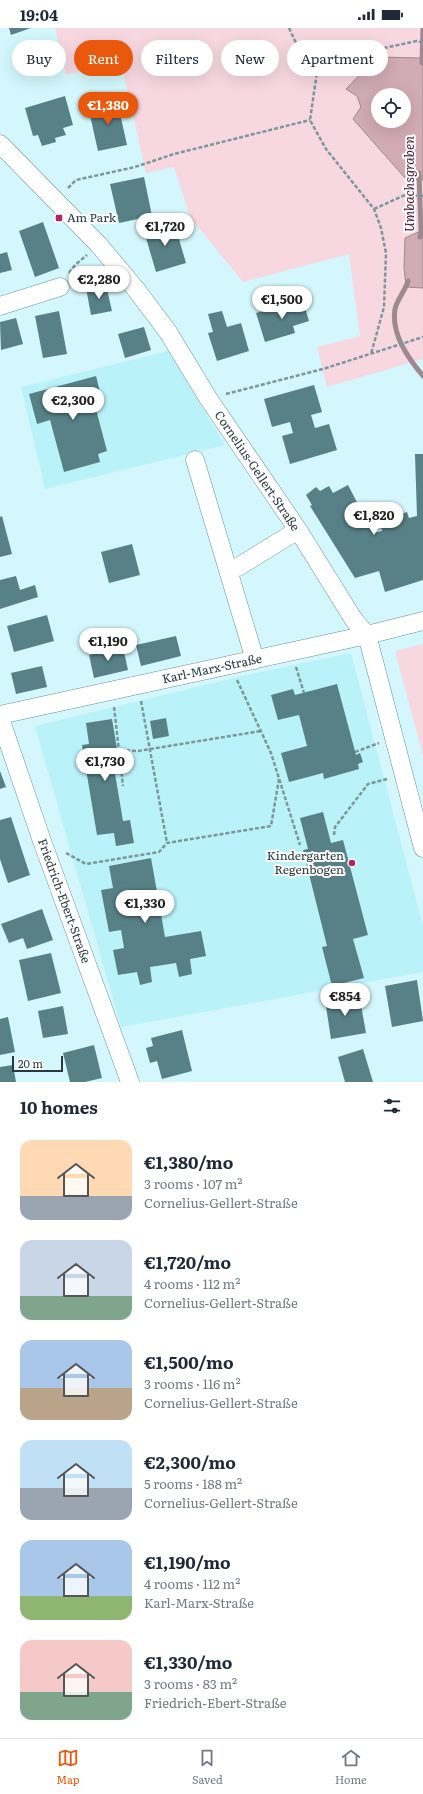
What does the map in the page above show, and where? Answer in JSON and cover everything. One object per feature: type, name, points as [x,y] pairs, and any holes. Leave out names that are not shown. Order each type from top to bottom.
[{"type":"street","name":"Cornelius-Gellert-Straße","points":[[0,144],[98,245],[135,288],[168,332],[208,398],[298,530],[354,620],[367,635],[423,848]]},
{"type":"street","points":[[0,306],[60,287]]},
{"type":"street","points":[[195,460],[255,660]]},
{"type":"street","points":[[228,569],[238,567],[298,530]]},
{"type":"street","name":"Karl-Marx-Straße","points":[[0,715],[292,652],[423,621]]},
{"type":"street","name":"Friedrich-Ebert-Straße","points":[[0,718],[42,841],[130,1082]]},
{"type":"path","points":[[289,28],[295,40]]},
{"type":"path","points":[[388,47],[417,41],[423,43]]},
{"type":"path","points":[[317,76],[310,120],[326,149],[374,209],[381,228],[386,253],[384,307],[371,354]]},
{"type":"path","points":[[56,200],[76,180],[135,167],[174,154],[310,120]]},
{"type":"path","points":[[374,209],[405,195],[423,196]]},
{"type":"path","points":[[60,287],[75,265],[98,245]]},
{"type":"path","points":[[208,398],[323,369],[423,337]]},
{"type":"path","points":[[292,652],[304,693]]},
{"type":"path","points":[[230,665],[271,753],[300,845]]},
{"type":"path","points":[[134,686],[142,705],[167,843]]},
{"type":"path","points":[[111,691],[120,750],[123,786]]},
{"type":"path","points":[[120,750],[138,751],[261,731]]},
{"type":"path","points":[[355,752],[394,738]]},
{"type":"path","points":[[334,835],[335,827],[368,784],[404,775]]},
{"type":"path","points":[[42,841],[86,864],[159,852],[167,843],[271,826],[279,779]]},
{"type":"shaded area","points":[[55,28],[423,28],[423,359],[327,387],[317,347],[360,336],[349,254],[243,282],[190,217],[174,167],[146,173],[124,76],[133,76],[133,40],[74,40],[74,73],[66,75],[66,40],[58,40]]},
{"type":"shaded area","points":[[388,57],[423,58],[423,180],[405,178],[353,119],[361,107],[357,96],[346,89],[359,76],[388,76]]},
{"type":"shaded area","points":[[423,230],[423,288],[406,287],[404,267],[405,238]]},
{"type":"shaded area","points":[[168,351],[225,445],[45,489],[21,387]]},
{"type":"shaded area","points":[[423,644],[423,756],[395,651]]},
{"type":"shaded area","points":[[351,653],[423,926],[423,972],[121,1027],[35,726],[251,674]]},
{"type":"building","points":[[9,28],[31,28],[11,35]]},
{"type":"building","points":[[65,96],[73,125],[63,128],[66,135],[55,138],[56,142],[42,146],[38,135],[33,136],[25,108]]},
{"type":"building","points":[[117,100],[127,145],[98,151],[88,106]]},
{"type":"building","points":[[144,177],[152,216],[119,223],[110,184]]},
{"type":"building","points":[[43,222],[59,268],[35,277],[19,231]]},
{"type":"building","points":[[174,222],[186,263],[156,272],[144,231]]},
{"type":"building","points":[[7,252],[12,270],[0,273],[0,254]]},
{"type":"building","points":[[106,285],[112,311],[91,315],[86,288]]},
{"type":"building","points":[[303,301],[309,321],[293,326],[295,333],[265,342],[256,313],[286,304],[287,306]]},
{"type":"building","points":[[59,311],[67,354],[43,358],[35,316]]},
{"type":"building","points":[[222,311],[227,327],[241,323],[249,351],[217,361],[208,333],[213,332],[208,314]]},
{"type":"building","points":[[16,318],[23,344],[1,350],[0,322]]},
{"type":"building","points":[[144,327],[151,350],[125,358],[118,334]]},
{"type":"building","points":[[96,376],[101,396],[93,398],[107,451],[98,454],[100,462],[64,472],[50,420],[37,424],[29,394]]},
{"type":"building","points":[[314,385],[322,412],[311,415],[315,428],[329,424],[337,450],[290,464],[282,436],[293,433],[290,422],[272,427],[264,399]]},
{"type":"building","points":[[415,454],[423,454],[423,580],[385,592],[379,571],[355,578],[310,506],[312,505],[306,495],[316,487],[320,491],[329,486],[333,493],[348,485],[373,533],[382,531],[380,521],[407,512],[409,518],[417,516]]},
{"type":"building","points":[[2,516],[12,554],[0,557],[0,517]]},
{"type":"building","points":[[132,544],[140,575],[109,583],[101,552]]},
{"type":"building","points":[[16,576],[20,590],[35,585],[38,597],[0,609],[0,580]]},
{"type":"building","points":[[47,615],[54,641],[14,652],[7,626]]},
{"type":"building","points":[[176,636],[181,656],[141,666],[136,645]]},
{"type":"building","points":[[123,647],[128,670],[94,678],[89,655]]},
{"type":"building","points":[[42,666],[47,687],[16,694],[11,673]]},
{"type":"building","points":[[337,684],[356,755],[360,753],[363,762],[358,764],[359,769],[324,779],[323,773],[289,782],[281,753],[307,746],[299,715],[278,720],[271,695],[293,689],[295,695]]},
{"type":"building","points":[[166,718],[169,736],[153,739],[150,721]]},
{"type":"building","points":[[112,719],[117,749],[111,750],[123,821],[130,820],[134,843],[116,846],[114,833],[97,835],[82,745],[89,744],[86,723]]},
{"type":"building","points":[[0,771],[6,787],[0,789]]},
{"type":"building","points":[[323,812],[331,843],[343,840],[368,935],[353,939],[364,978],[332,986],[322,947],[327,946],[303,850],[308,849],[300,818]]},
{"type":"building","points":[[11,817],[30,875],[8,883],[0,859],[0,820]]},
{"type":"building","points":[[151,858],[165,937],[201,931],[206,956],[190,959],[192,974],[179,977],[176,963],[150,967],[152,982],[140,985],[137,972],[118,975],[113,950],[124,948],[121,930],[109,932],[101,890],[113,888],[109,866]]},
{"type":"building","points":[[42,909],[53,940],[27,949],[23,938],[9,943],[1,924]]},
{"type":"building","points":[[51,953],[61,993],[28,1001],[19,960]]},
{"type":"building","points":[[417,980],[423,1021],[392,1027],[385,986]]},
{"type":"building","points":[[359,994],[366,1033],[331,1039],[325,1000]]},
{"type":"building","points":[[63,1006],[68,1034],[43,1038],[38,1011]]},
{"type":"building","points":[[8,1017],[15,1052],[0,1055],[0,1019]]},
{"type":"building","points":[[182,1030],[192,1071],[162,1079],[157,1061],[150,1063],[146,1048],[153,1046],[151,1038]]},
{"type":"building","points":[[94,1045],[102,1078],[85,1082],[70,1082],[63,1053]]},
{"type":"building","points":[[363,1049],[373,1082],[345,1082],[338,1057]]},
{"type":"building","points":[[13,1065],[16,1082],[0,1082],[0,1067]]},
{"type":"waterway","name":"Umbachsgraben","points":[[422,63],[423,28]]},
{"type":"waterway","name":"Umbachsgraben","points":[[419,173],[420,237]]},
{"type":"waterway","name":"Umbachsgraben","points":[[408,281],[397,302],[394,318],[398,336],[402,345],[423,376]]},
{"type":"place","name":"Am Park","points":[[59,218]]},
{"type":"place","name":"Kindergarten Regenbogen","points":[[352,863]]}]
